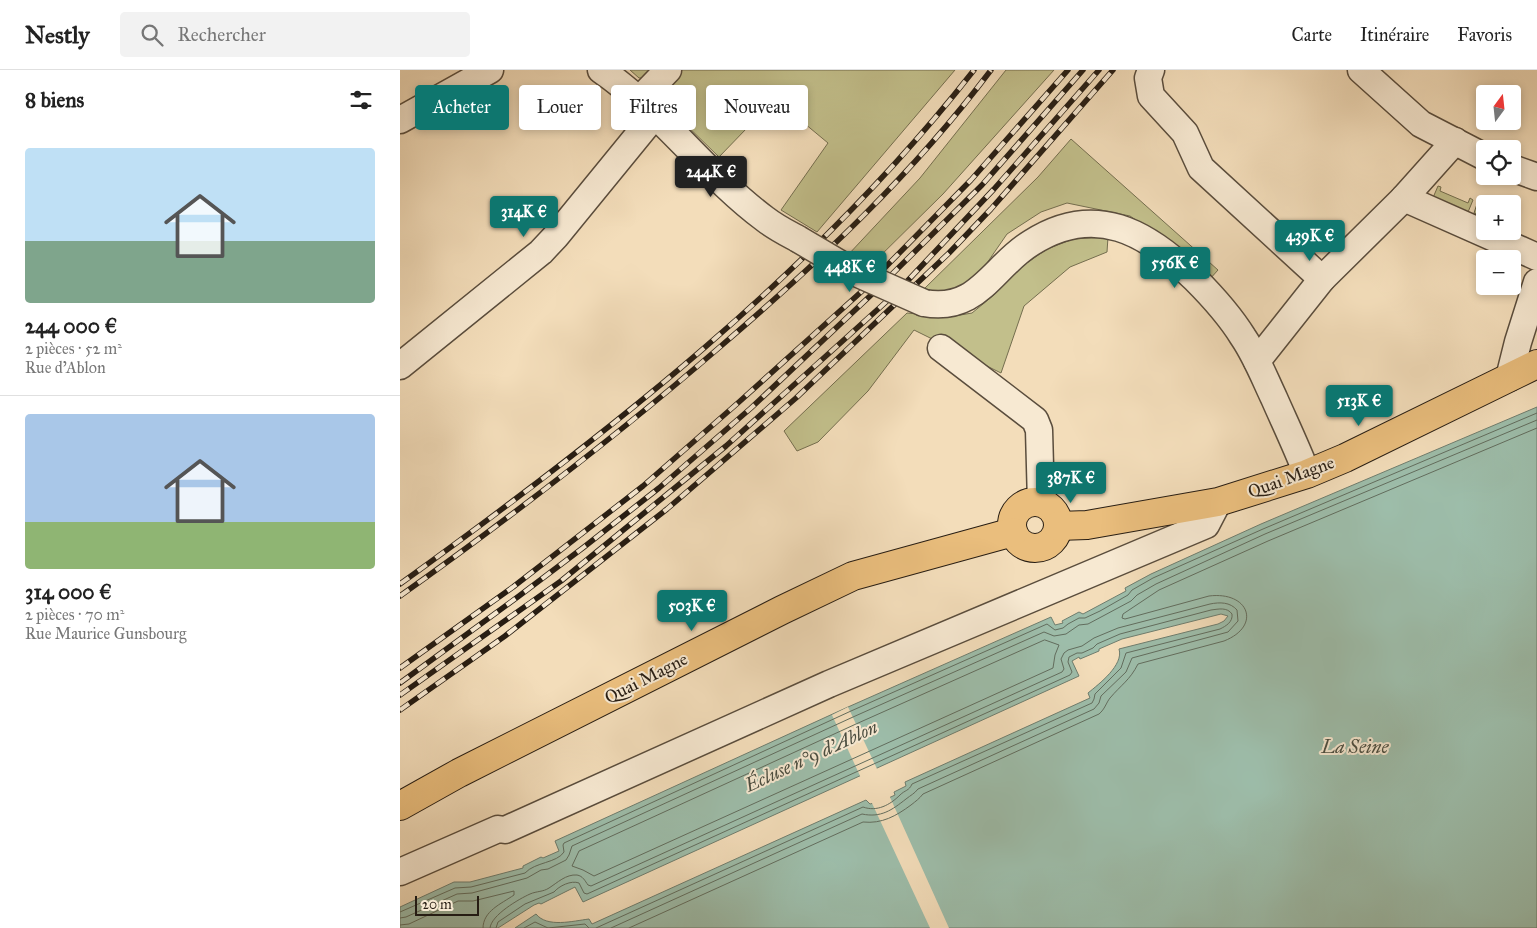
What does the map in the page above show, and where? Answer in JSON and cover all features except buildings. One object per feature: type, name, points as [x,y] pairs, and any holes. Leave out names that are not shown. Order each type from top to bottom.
[{"type":"main road","name":"Quai Magne","points":[[1058,526],[1087,525],[1218,502],[1308,474],[1345,458],[1537,364]]},
{"type":"main road","points":[[1027,503],[1041,503],[1054,511],[1058,526],[1053,540],[1041,547],[1034,548],[1021,543],[1013,532],[1013,518],[1016,512],[1027,503]]},
{"type":"main road","name":"Quai Magne","points":[[400,806],[459,773],[853,576],[1013,532]]},
{"type":"street","points":[[400,120],[490,70]]},
{"type":"street","points":[[601,70],[619,85]]},
{"type":"street","points":[[659,85],[668,70]]},
{"type":"street","points":[[1151,70],[1148,78],[1151,96],[1186,133],[1201,168],[1322,279]]},
{"type":"street","points":[[1361,70],[1421,124],[1476,153]]},
{"type":"street","points":[[400,366],[541,252],[556,236],[631,130]]},
{"type":"street","points":[[669,130],[740,198],[766,220],[854,272],[924,303],[943,305],[973,295],[985,286],[1009,260],[1045,234],[1071,226],[1091,224],[1111,225],[1134,232],[1153,243],[1182,266],[1211,295],[1244,337],[1257,361],[1308,474]]},
{"type":"street","points":[[1257,361],[1322,279],[1404,198],[1455,141]]},
{"type":"street","points":[[1521,171],[1537,177]]},
{"type":"street","points":[[1404,198],[1537,258]]},
{"type":"street","points":[[1509,378],[1537,282]]},
{"type":"street","points":[[941,348],[1035,420],[1039,430],[1041,503]]},
{"type":"street","points":[[400,872],[498,829],[505,830],[829,684],[1206,525],[1218,502]]},
{"type":"shaded area","points":[[630,70],[955,70],[817,232],[781,210],[828,143],[808,126],[808,85],[706,85],[706,130],[745,130],[719,157],[691,130],[696,130],[696,85],[660,85],[659,79],[639,78]]},
{"type":"shaded area","points":[[1006,70],[1054,70],[943,194],[868,268],[847,256],[920,178]]},
{"type":"shaded area","points":[[1071,139],[1218,270],[1209,280],[1162,238],[1130,216],[1067,203],[1041,212],[1007,234],[987,263],[966,284],[954,290],[937,293],[924,289],[1038,177]]},
{"type":"shaded area","points":[[1438,186],[1441,187],[1440,191],[1468,203],[1470,198],[1473,200],[1466,217],[1432,200]]},
{"type":"shaded area","points":[[1108,237],[1107,252],[1070,267],[1024,306],[1001,373],[914,330],[868,391],[818,442],[797,451],[784,431],[907,313],[949,317],[972,313],[994,295],[1018,269],[1047,249],[1073,239]]},
{"type":"water","name":"La Seine","points":[[1537,407],[1537,928],[515,928],[536,914],[547,921],[568,922],[589,919],[592,924],[866,800],[870,804],[876,804],[895,795],[894,792],[906,786],[905,782],[1090,698],[1088,693],[1110,674],[1114,668],[1120,655],[1119,649],[1218,624],[1228,616],[1221,614],[1122,639],[1080,659],[1079,657],[1072,661],[1079,676],[583,902],[575,887],[541,904],[534,905],[498,928],[400,928],[400,907],[454,882],[470,882],[523,868],[523,866],[541,857],[543,858],[559,851],[555,841],[848,707],[1051,617],[1055,625],[1063,623],[1062,621],[1079,612],[1083,614],[1126,591],[1125,588],[1151,574],[1261,524]]},
{"type":"pier","points":[[848,707],[878,771],[861,778],[832,715]]},
{"type":"pier","points":[[889,795],[949,928],[930,928],[871,801],[876,801]]},
{"type":"railway","points":[[400,584],[555,469],[705,347],[777,282],[846,215],[912,144],[974,70]]},
{"type":"railway","points":[[400,596],[523,506],[603,443],[758,314],[830,249],[897,181],[930,145],[991,70]]},
{"type":"railway","points":[[400,668],[513,587],[643,486],[739,402],[861,292],[971,180],[1068,70]]},
{"type":"railway","points":[[400,683],[584,547],[659,488],[751,408],[870,296],[982,185],[1083,70]]},
{"type":"railway","points":[[400,695],[561,581],[726,446],[897,292],[994,189],[1099,70]]},
{"type":"railway","points":[[400,710],[505,636],[667,509],[796,398],[949,253],[991,209],[1113,70]]},
{"type":"water label","name":"Écluse n°9 d'Ablon","points":[[811,756]]}]
